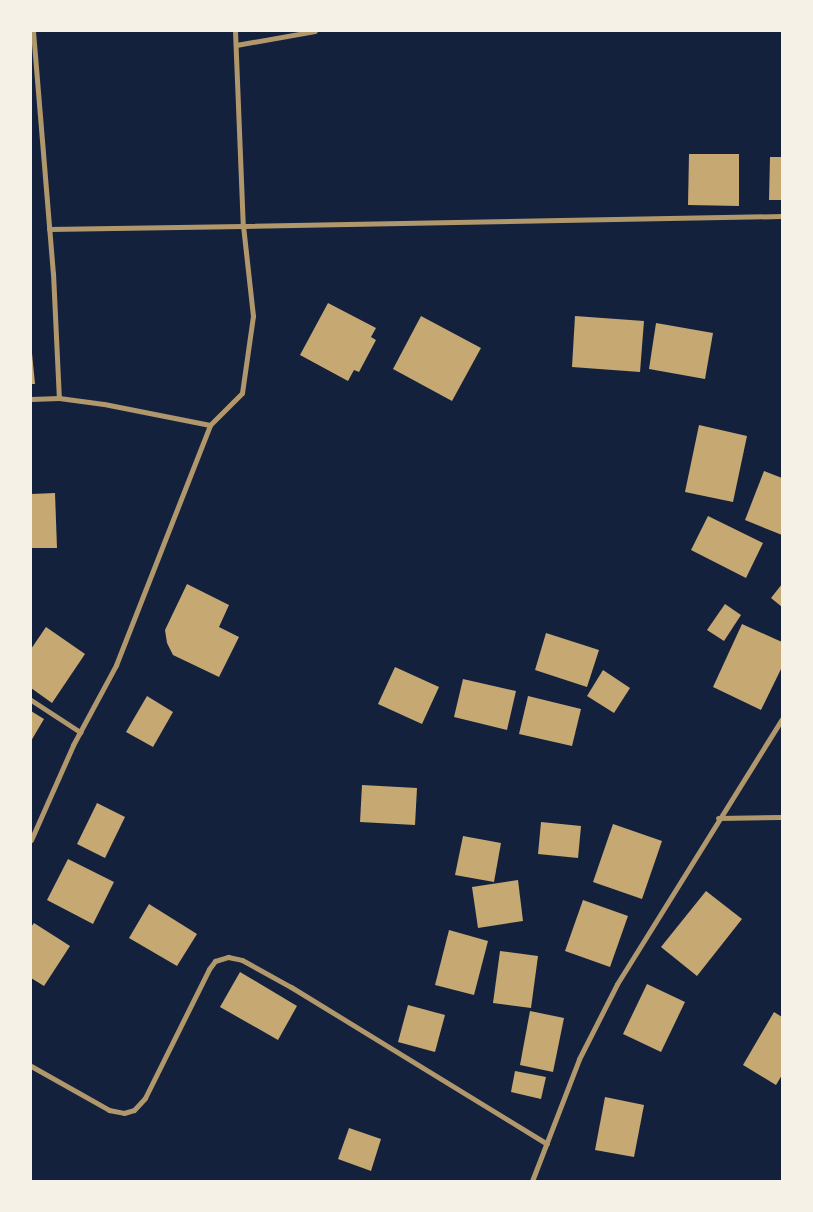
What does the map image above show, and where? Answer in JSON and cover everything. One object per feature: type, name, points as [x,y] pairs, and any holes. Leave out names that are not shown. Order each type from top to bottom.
[{"type":"street","points":[[33,31],[49,229],[59,398]]},
{"type":"street","points":[[31,840],[80,732],[116,665],[210,425],[242,393],[253,316],[243,226],[235,31]]},
{"type":"street","points":[[236,45],[315,31]]},
{"type":"street","points":[[49,229],[782,216]]},
{"type":"street","points":[[31,398],[59,398],[210,425]]},
{"type":"street","points":[[31,700],[80,732]]},
{"type":"street","points":[[532,1181],[579,1059],[618,984],[718,818],[782,720]]},
{"type":"street","points":[[718,818],[782,817]]},
{"type":"street","points":[[31,1066],[109,1110],[124,1113],[134,1110],[145,1098],[209,969],[215,961],[228,957],[242,960],[291,987],[547,1144]]},
{"type":"building","points":[[689,154],[739,154],[739,206],[688,205]]},
{"type":"building","points":[[770,157],[782,157],[782,200],[769,200]]},
{"type":"building","points":[[328,303],[376,328],[371,337],[376,340],[359,372],[354,370],[348,381],[300,355]]},
{"type":"building","points":[[421,316],[481,348],[452,401],[393,369]]},
{"type":"building","points":[[575,316],[644,321],[640,372],[572,367]]},
{"type":"building","points":[[656,323],[713,333],[705,379],[649,369]]},
{"type":"building","points":[[31,343],[35,384],[31,384]]},
{"type":"building","points":[[699,425],[747,436],[733,502],[685,492]]},
{"type":"building","points":[[764,471],[782,478],[782,535],[745,520]]},
{"type":"building","points":[[55,493],[57,548],[31,548],[31,494]]},
{"type":"building","points":[[708,516],[763,543],[746,578],[691,550]]},
{"type":"building","points":[[187,584],[229,605],[219,627],[239,637],[219,677],[173,655],[167,643],[165,630]]},
{"type":"building","points":[[782,584],[782,607],[771,598]]},
{"type":"building","points":[[725,604],[741,615],[724,641],[707,630]]},
{"type":"building","points":[[742,624],[782,642],[782,667],[761,710],[713,687]]},
{"type":"building","points":[[46,627],[85,654],[52,703],[31,688],[31,649]]},
{"type":"building","points":[[546,633],[599,650],[587,687],[535,670]]},
{"type":"building","points":[[395,667],[439,687],[422,724],[378,704]]},
{"type":"building","points":[[603,670],[630,688],[614,713],[587,696]]},
{"type":"building","points":[[463,679],[516,691],[507,730],[454,717]]},
{"type":"building","points":[[147,696],[173,712],[153,747],[126,732]]},
{"type":"building","points":[[528,696],[581,709],[572,746],[519,734]]},
{"type":"building","points":[[31,711],[44,719],[31,741]]},
{"type":"building","points":[[362,785],[417,788],[415,825],[360,822]]},
{"type":"building","points":[[97,803],[125,817],[105,858],[77,844]]},
{"type":"building","points":[[541,822],[581,826],[578,858],[538,854]]},
{"type":"building","points":[[613,824],[662,841],[642,899],[593,882]]},
{"type":"building","points":[[463,836],[501,843],[494,882],[455,875]]},
{"type":"building","points":[[68,859],[114,882],[93,924],[47,900]]},
{"type":"building","points":[[518,880],[523,921],[478,928],[472,887]]},
{"type":"building","points":[[706,891],[742,919],[697,976],[661,947]]},
{"type":"building","points":[[583,900],[628,916],[610,967],[565,951]]},
{"type":"building","points":[[149,904],[197,934],[177,966],[129,938]]},
{"type":"building","points":[[34,923],[70,946],[44,986],[31,978],[31,927]]},
{"type":"building","points":[[449,930],[488,941],[474,995],[435,985]]},
{"type":"building","points":[[500,951],[538,956],[531,1008],[493,1003]]},
{"type":"building","points":[[240,972],[297,1006],[278,1040],[220,1007]]},
{"type":"building","points":[[647,984],[685,1002],[661,1052],[623,1034]]},
{"type":"building","points":[[408,1005],[445,1015],[435,1052],[398,1042]]},
{"type":"building","points":[[530,1011],[564,1018],[553,1072],[520,1065]]},
{"type":"building","points":[[774,1012],[782,1017],[782,1075],[776,1085],[743,1065]]},
{"type":"building","points":[[515,1071],[546,1077],[541,1099],[511,1092]]},
{"type":"building","points":[[605,1097],[644,1105],[634,1157],[595,1150]]},
{"type":"building","points":[[349,1128],[381,1139],[371,1171],[338,1159]]}]
